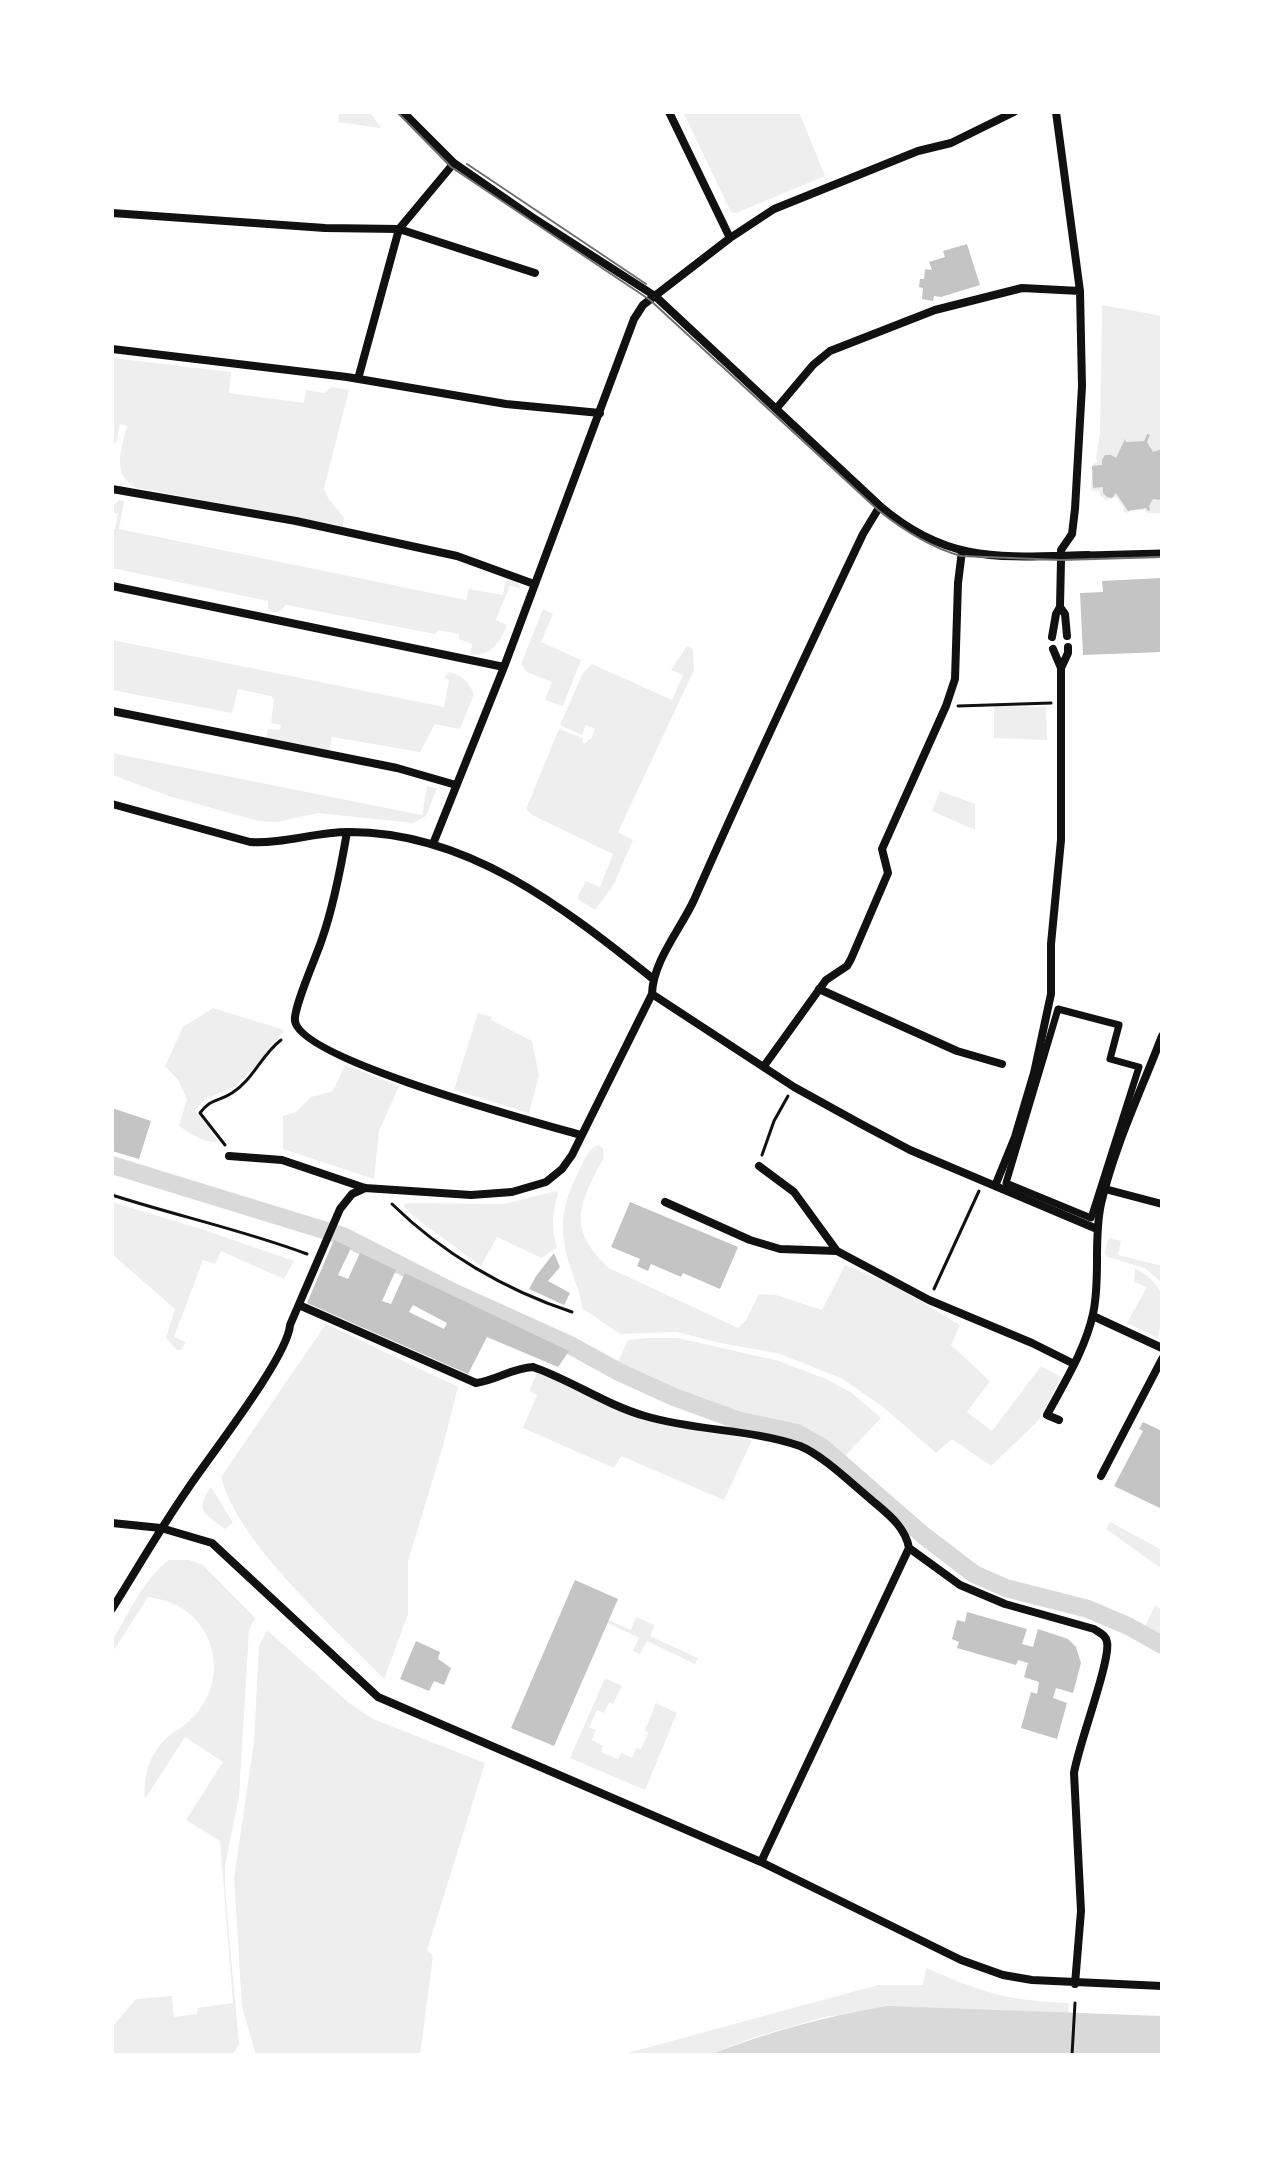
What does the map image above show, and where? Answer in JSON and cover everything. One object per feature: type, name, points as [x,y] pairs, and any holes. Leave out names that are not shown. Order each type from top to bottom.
[{"type":"street","points":[[403,112],[454,163],[655,296],[880,506],[926,539],[962,551],[1004,555],[1162,553]]},
{"type":"street","points":[[669,112],[730,238]]},
{"type":"street","points":[[433,844],[504,667],[634,319],[643,305],[730,238],[774,209],[918,151],[951,143],[1014,112]]},
{"type":"street","points":[[1052,637],[1060,607],[1061,550],[1072,534],[1075,509],[1082,386],[1080,291],[1056,112]]},
{"type":"street","points":[[358,379],[399,229],[454,163]]},
{"type":"street","points":[[112,213],[325,228],[399,229],[535,273]]},
{"type":"street","points":[[776,409],[813,365],[830,351],[935,310],[1022,288],[1080,291]]},
{"type":"street","points":[[112,349],[358,379],[506,404],[600,413]]},
{"type":"street","points":[[112,489],[296,521],[457,556],[534,584]]},
{"type":"street","points":[[229,1156],[282,1160],[365,1188],[471,1195],[512,1192],[546,1182],[562,1169],[652,994],[652,978],[689,909],[754,763],[863,534],[880,506]]},
{"type":"street","points":[[764,1066],[831,974],[847,966],[888,873],[882,849],[955,679],[962,551]]},
{"type":"street","points":[[112,586],[504,667]]},
{"type":"street","points":[[1060,607],[1065,614],[1067,636]]},
{"type":"street","points":[[1061,668],[1068,647]]},
{"type":"street","points":[[995,1186],[1015,1137],[1051,994],[1051,944],[1061,840],[1062,703],[1061,668],[1053,649]]},
{"type":"street","points":[[112,711],[397,768],[456,785]]},
{"type":"street","points":[[112,804],[250,842],[270,844],[347,832],[433,844],[495,870],[544,896],[652,978]]},
{"type":"street","points":[[347,832],[323,936],[295,1021],[302,1034],[318,1046],[423,1088],[581,1135]]},
{"type":"street","points":[[819,989],[957,1051],[1002,1064]]},
{"type":"street","points":[[652,994],[794,1087],[910,1150],[1097,1229]]},
{"type":"street","points":[[1058,1009],[1119,1025],[1110,1059],[1139,1067],[1091,1218],[1006,1183],[1058,1009]]},
{"type":"street","points":[[1059,1420],[1047,1415],[1074,1364],[1093,1316],[1097,1229],[1105,1189],[1159,1055],[1162,1036]]},
{"type":"street","points":[[759,1166],[794,1192],[837,1251],[929,1300],[1074,1364]]},
{"type":"street","points":[[112,1609],[161,1528],[275,1361],[289,1335],[290,1325],[334,1223],[352,1194],[365,1188]]},
{"type":"street","points":[[1105,1189],[1162,1204]]},
{"type":"street","points":[[665,1202],[750,1240],[780,1249],[837,1251]]},
{"type":"street","points":[[299,1305],[476,1383],[489,1381],[515,1368],[533,1367],[642,1416],[803,1447],[892,1517],[907,1537],[909,1548],[761,1862]]},
{"type":"street","points":[[1093,1316],[1162,1348]]},
{"type":"street","points":[[1101,1476],[1162,1359]]},
{"type":"street","points":[[112,1523],[161,1528],[212,1543],[378,1697],[761,1862],[981,1969],[1032,1980],[1162,1986]]},
{"type":"street","points":[[909,1548],[960,1585],[1005,1604],[1094,1629],[1105,1636],[1108,1644],[1106,1662],[1078,1750],[1074,1773],[1081,1911],[1075,1984]]},
{"type":"path","points":[[946,706],[1062,703]]},
{"type":"path","points":[[229,1156],[223,1141],[200,1113],[207,1103],[232,1093],[281,1040]]},
{"type":"path","points":[[759,1166],[774,1121],[794,1087]]},
{"type":"path","points":[[929,1300],[983,1180]]},
{"type":"path","points":[[379,1190],[403,1215],[479,1271],[542,1302],[572,1312]]},
{"type":"path","points":[[112,1195],[163,1212],[227,1227],[320,1258]]},
{"type":"path","points":[[1072,2055],[1075,2003]]},
{"type":"shaded area","points":[[339,112],[370,112],[381,128],[338,122]]},
{"type":"shaded area","points":[[683,112],[799,112],[825,176],[736,213],[731,212]]},
{"type":"shaded area","points":[[1102,305],[1162,316],[1162,513],[1130,510],[1128,513],[1123,511],[1116,497],[1106,500],[1100,491],[1091,490],[1100,433]]},
{"type":"shaded area","points":[[112,358],[231,372],[229,393],[304,403],[306,390],[324,393],[332,387],[349,390],[324,488],[344,518],[343,526],[137,488],[129,483],[120,461],[127,426],[120,424],[116,443],[112,444]]},
{"type":"shaded area","points":[[119,500],[124,501],[119,529],[466,600],[469,589],[503,595],[506,578],[518,582],[521,589],[510,585],[496,620],[507,625],[505,631],[494,647],[477,655],[470,654],[472,644],[459,639],[459,634],[438,630],[435,634],[286,605],[279,612],[272,612],[268,609],[268,601],[112,568],[112,529],[115,529],[118,514],[112,512],[112,507]]},
{"type":"shaded area","points":[[543,609],[553,614],[541,642],[581,660],[563,706],[545,700],[552,682],[527,672],[521,664]]},
{"type":"shaded area","points":[[112,640],[444,707],[449,680],[444,678],[449,672],[464,680],[474,694],[460,729],[435,724],[420,752],[332,737],[329,752],[266,738],[268,729],[280,730],[281,725],[271,723],[274,700],[271,696],[238,689],[232,713],[112,690]]},
{"type":"shaded area","points":[[687,646],[693,649],[694,670],[618,832],[633,840],[614,884],[595,910],[578,896],[586,881],[600,887],[613,854],[532,815],[526,809],[559,729],[583,738],[585,744],[591,739],[595,729],[586,725],[582,735],[560,725],[583,673],[592,664],[672,700],[683,675],[671,670]]},
{"type":"shaded area","points":[[994,706],[1046,707],[1047,740],[994,738]]},
{"type":"shaded area","points":[[112,753],[422,815],[427,786],[437,788],[426,816],[413,823],[318,813],[277,822],[258,821],[169,796],[112,775]]},
{"type":"shaded area","points":[[940,791],[975,804],[975,830],[932,811]]},
{"type":"shaded area","points":[[213,1008],[284,1030],[257,1065],[235,1086],[205,1099],[195,1110],[219,1142],[193,1135],[179,1126],[187,1099],[178,1080],[165,1066],[183,1027]]},
{"type":"shaded area","points":[[478,1013],[492,1017],[491,1020],[532,1041],[539,1075],[529,1113],[454,1090]]},
{"type":"shaded area","points":[[345,1065],[399,1086],[379,1131],[374,1179],[283,1149],[283,1116],[296,1112],[311,1097],[333,1091]]},
{"type":"shaded area","points":[[598,1145],[603,1148],[604,1157],[583,1202],[582,1227],[586,1240],[609,1268],[738,1328],[746,1320],[759,1294],[776,1295],[822,1310],[845,1265],[893,1285],[960,1325],[951,1345],[990,1381],[967,1412],[992,1431],[1041,1366],[1061,1377],[1038,1421],[991,1466],[952,1439],[936,1453],[882,1406],[841,1378],[777,1353],[677,1332],[620,1334],[582,1308],[563,1232],[565,1208],[573,1183],[587,1155]]},
{"type":"shaded area","points":[[556,1191],[553,1227],[557,1247],[542,1258],[497,1237],[481,1266],[413,1216],[403,1205],[504,1204]]},
{"type":"shaded area","points":[[112,1202],[294,1261],[284,1279],[221,1251],[215,1264],[203,1260],[174,1337],[186,1342],[181,1350],[177,1350],[166,1338],[175,1309],[112,1254]]},
{"type":"shaded area","points":[[1110,1238],[1121,1241],[1118,1255],[1162,1266],[1162,1283],[1145,1268],[1108,1257],[1105,1254]]},
{"type":"shaded area","points":[[1135,1268],[1154,1282],[1162,1297],[1158,1338],[1127,1323],[1147,1287],[1134,1282]]},
{"type":"shaded area","points":[[326,1324],[458,1387],[408,1561],[408,1614],[384,1679],[268,1558],[231,1503],[221,1477]]},
{"type":"shaded area","points":[[678,1338],[779,1361],[852,1393],[881,1418],[844,1457],[814,1435],[782,1423],[735,1413],[661,1387],[616,1366],[628,1340]]},
{"type":"shaded area","points":[[538,1371],[641,1418],[752,1440],[724,1500],[621,1456],[614,1468],[523,1428],[537,1395],[529,1391]]},
{"type":"shaded area","points":[[211,1487],[233,1523],[225,1529],[202,1506]]},
{"type":"shaded area","points":[[1110,1522],[1162,1550],[1162,1569],[1106,1529]]},
{"type":"shaded area","points":[[169,1560],[189,1560],[203,1565],[255,1618],[249,1630],[239,1797],[225,1865],[239,2045],[232,2055],[112,2055],[112,2027],[136,1999],[172,1996],[174,2017],[198,2014],[197,2008],[233,2003],[220,1841],[186,1820],[223,1762],[185,1737],[145,1799],[145,1781],[152,1757],[168,1737],[197,1712],[210,1691],[214,1667],[210,1643],[199,1624],[187,1612],[173,1604],[148,1597],[112,1653],[112,1641],[137,1598]]},
{"type":"shaded area","points":[[1155,1605],[1162,1610],[1162,1641],[1143,1631]]},
{"type":"shaded area","points":[[636,1617],[655,1625],[650,1636],[698,1658],[695,1664],[647,1641],[640,1654],[633,1651],[639,1638],[608,1623],[609,1620],[631,1630]]},
{"type":"shaded area","points":[[267,1630],[349,1703],[373,1719],[485,1763],[427,1950],[433,1956],[420,2055],[256,2055],[242,2007],[234,1878],[254,1742],[259,1646]]},
{"type":"shaded area","points":[[605,1678],[622,1686],[613,1704],[609,1703],[604,1713],[597,1710],[589,1727],[596,1730],[592,1740],[603,1746],[601,1752],[618,1759],[621,1753],[632,1758],[636,1748],[641,1749],[648,1733],[645,1730],[656,1703],[677,1713],[645,1790],[570,1758]]},
{"type":"shaded area","points":[[926,1968],[995,1994],[1069,2003],[1068,2014],[1007,2012],[828,2016],[752,2038],[709,2055],[620,2055],[878,1985],[923,1985]]},
{"type":"shaded area","points":[[888,2006],[1162,2016],[1162,2055],[709,2055],[797,2026]]},
{"type":"building","points":[[967,244],[980,285],[941,297],[934,296],[933,301],[922,299],[920,279],[924,279],[925,269],[932,270],[929,262],[945,257],[943,251]]},
{"type":"building","points":[[1147,434],[1150,435],[1147,442],[1153,452],[1162,449],[1162,500],[1153,499],[1148,511],[1146,508],[1128,511],[1116,493],[1112,498],[1107,497],[1103,487],[1093,488],[1092,466],[1102,465],[1105,455],[1116,458],[1125,439],[1126,442],[1144,441]]},
{"type":"building","points":[[1162,578],[1162,652],[1083,655],[1080,593],[1103,592],[1102,581]]},
{"type":"building","points":[[112,1108],[151,1121],[139,1159],[112,1151]]},
{"type":"building","points":[[630,1202],[738,1247],[720,1289],[683,1273],[681,1277],[651,1264],[648,1271],[637,1266],[640,1259],[611,1247]]},
{"type":"building","points":[[334,1240],[351,1248],[338,1275],[348,1279],[360,1253],[396,1270],[382,1301],[391,1304],[405,1273],[569,1351],[558,1367],[487,1337],[468,1374],[307,1303]],"holes":[[[413,1305],[447,1323],[444,1329],[409,1312]]]},
{"type":"building","points":[[554,1253],[560,1267],[548,1281],[570,1293],[564,1305],[529,1289]]},
{"type":"building","points":[[1143,1422],[1162,1431],[1162,1509],[1114,1486],[1143,1431],[1139,1429]]},
{"type":"building","points":[[575,1580],[618,1599],[554,1746],[511,1728]]},
{"type":"building","points":[[967,1612],[1027,1629],[1022,1644],[1033,1647],[1038,1629],[1068,1639],[1076,1647],[1081,1663],[1073,1693],[1056,1688],[1053,1698],[1067,1703],[1057,1739],[1021,1728],[1031,1692],[1037,1694],[1039,1682],[1024,1677],[1028,1663],[1018,1660],[1016,1665],[957,1648],[959,1642],[952,1639],[957,1620],[965,1622]]},
{"type":"building","points":[[416,1641],[440,1652],[438,1659],[451,1668],[444,1685],[434,1681],[429,1691],[400,1679]]},
{"type":"waterway","points":[[112,1165],[343,1236],[674,1397],[737,1420],[797,1433],[822,1447],[923,1535],[974,1574],[1006,1588],[1088,1609],[1162,1645]]},
{"type":"tram line","points":[[397,112],[451,167],[650,300],[878,510],[917,537],[961,556],[1061,560],[1162,557]]},
{"type":"tram line","points":[[467,164],[646,284]]}]
